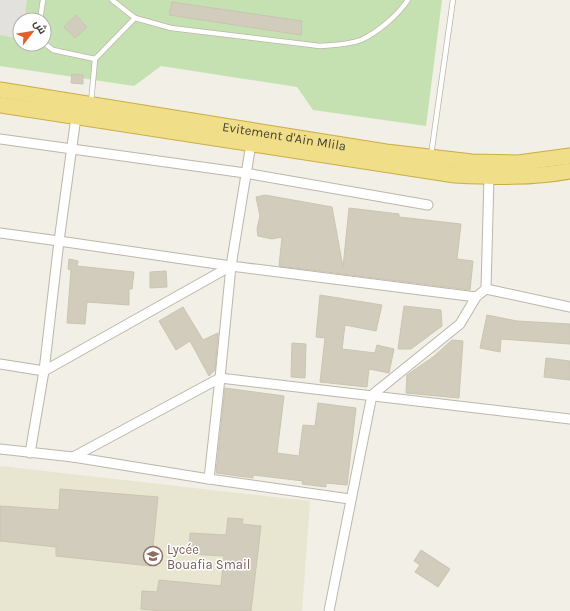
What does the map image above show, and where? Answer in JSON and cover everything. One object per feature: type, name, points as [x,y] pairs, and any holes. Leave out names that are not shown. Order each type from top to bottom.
[{"type":"highway","name":"Evitement d'Ain Mlila","points":[[0,90],[386,152],[472,162],[518,163],[567,155]]},
{"type":"highway","name":"Evitement d'Ain Mlila","points":[[0,105],[455,175],[489,177],[536,176],[570,171]]},
{"type":"street","points":[[30,453],[44,371],[59,241],[76,117]]},
{"type":"street","points":[[0,139],[245,173],[428,205]]},
{"type":"street","points":[[209,479],[231,266],[245,173],[251,144]]},
{"type":"street","points":[[329,611],[350,499],[372,395],[460,324],[476,297],[486,289],[489,177]]},
{"type":"street","points":[[0,233],[231,266],[476,297]]},
{"type":"street","points":[[0,364],[44,371],[231,266]]},
{"type":"street","points":[[486,289],[570,307]]},
{"type":"street","points":[[72,457],[220,378],[570,419]]},
{"type":"street","points":[[0,449],[72,457],[209,479],[350,499]]},
{"type":"lane","points":[[41,12],[43,0]]},
{"type":"lane","points":[[112,0],[135,18],[171,28],[320,46],[360,40],[393,18],[408,0]]},
{"type":"lane","points":[[431,157],[453,0]]},
{"type":"lane","points":[[91,104],[95,59],[135,18]]},
{"type":"lane","points":[[52,49],[95,59]]},
{"type":"shaded area","points":[[0,0],[27,0],[25,12],[12,12],[12,37],[0,35]]},
{"type":"shaded area","name":"Lycée Bouafia Smail","points":[[0,466],[310,501],[302,611],[0,611]]},
{"type":"green space","points":[[0,0],[442,0],[426,126],[313,110],[297,87],[161,66],[134,86],[0,66]]},
{"type":"building","points":[[172,2],[302,21],[301,35],[169,15]]},
{"type":"building","points":[[76,15],[87,27],[75,38],[64,27]]},
{"type":"building","points":[[72,74],[83,75],[83,84],[71,83]]},
{"type":"building","points":[[265,195],[332,207],[343,267],[349,208],[399,214],[399,217],[461,224],[457,259],[473,261],[470,290],[279,266],[282,237],[272,239],[258,236],[257,229],[260,216],[256,197]]},
{"type":"building","points":[[69,259],[78,261],[77,266],[134,272],[132,289],[129,289],[129,305],[87,302],[85,324],[67,323],[71,270],[68,269]]},
{"type":"building","points":[[166,271],[167,287],[150,288],[150,272]]},
{"type":"building","points":[[320,295],[382,305],[376,331],[345,325],[342,349],[375,353],[377,345],[394,349],[389,373],[369,369],[367,387],[320,382],[325,338],[316,337]]},
{"type":"building","points":[[404,306],[441,310],[442,326],[411,349],[398,349]]},
{"type":"building","points":[[183,307],[203,340],[218,333],[215,370],[209,376],[190,341],[176,350],[159,321]]},
{"type":"building","points":[[487,315],[517,321],[570,324],[570,344],[501,339],[500,352],[480,348]]},
{"type":"building","points":[[452,340],[463,341],[459,398],[406,393],[407,375],[433,357]]},
{"type":"building","points":[[292,343],[306,344],[305,378],[291,377]]},
{"type":"building","points":[[546,358],[570,361],[570,380],[544,377]]},
{"type":"building","points":[[225,388],[284,396],[277,453],[299,456],[303,425],[315,426],[318,403],[356,408],[347,485],[326,483],[326,487],[302,484],[303,481],[253,475],[253,478],[216,473]]},
{"type":"building","points":[[60,489],[158,497],[151,566],[56,556],[56,547],[0,541],[0,506],[59,510]]},
{"type":"building","points":[[228,518],[243,519],[242,524],[261,526],[251,611],[162,611],[141,609],[142,591],[157,592],[159,580],[221,586],[224,556],[189,554],[190,533],[226,535]]},
{"type":"building","points":[[421,550],[450,569],[438,587],[415,572],[420,565],[414,561]]},
{"type":"place","name":"Lycée Bouafia Smail","points":[[153,556]]}]
